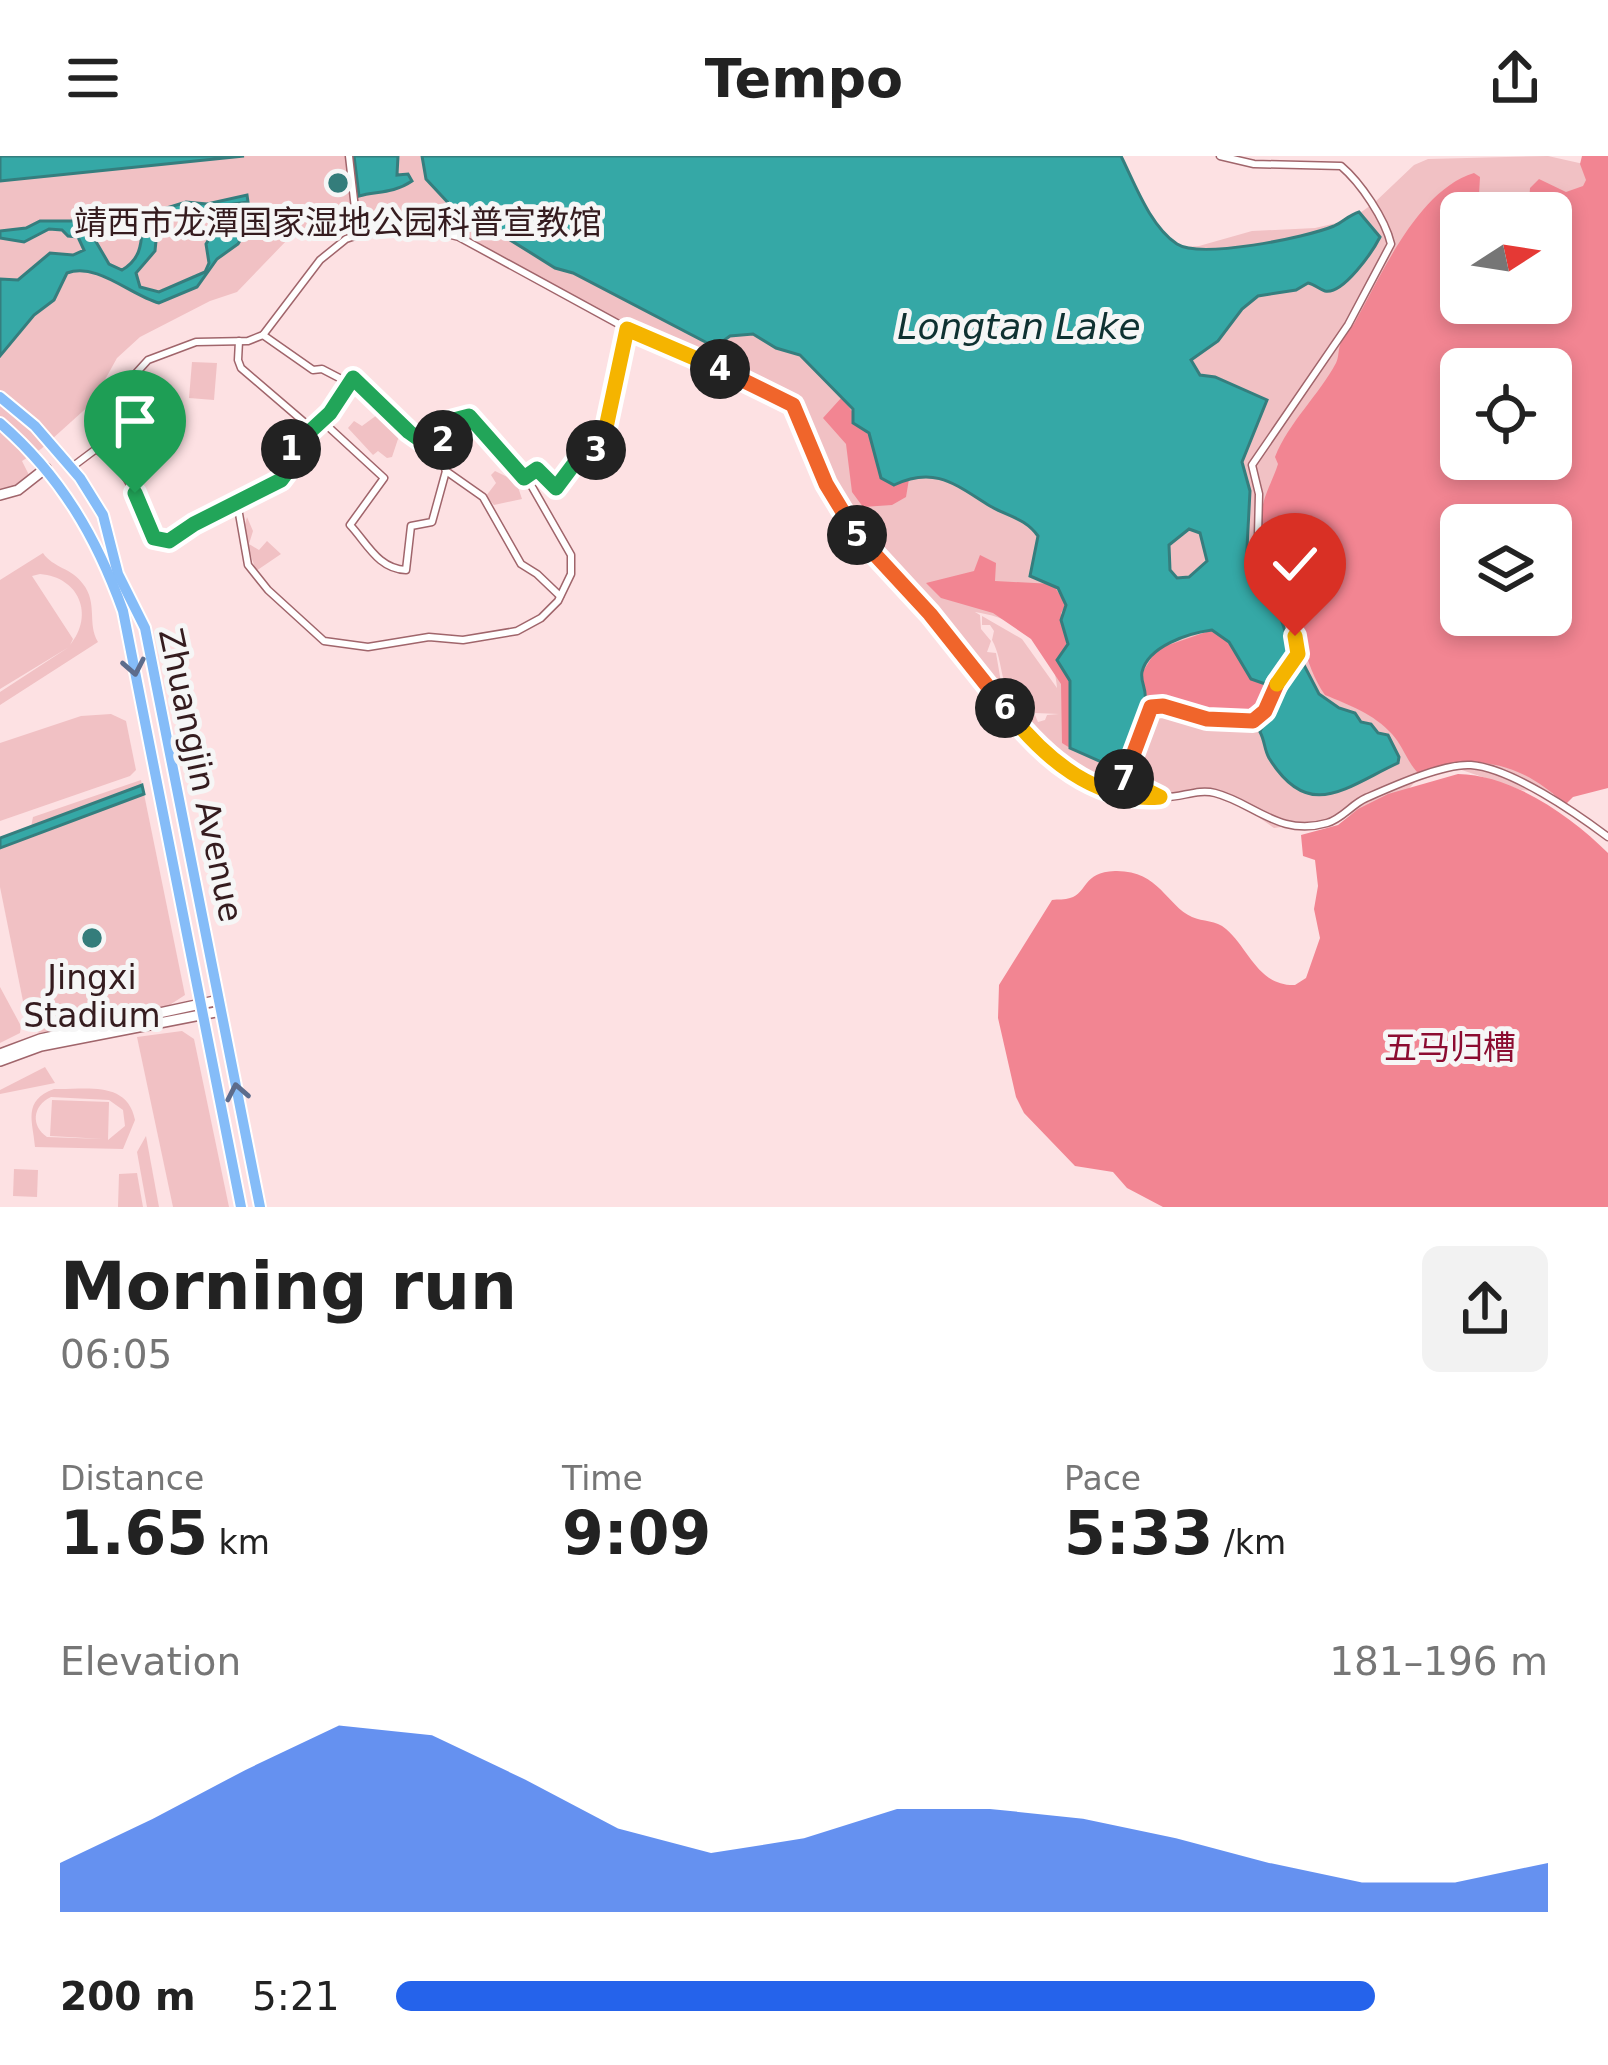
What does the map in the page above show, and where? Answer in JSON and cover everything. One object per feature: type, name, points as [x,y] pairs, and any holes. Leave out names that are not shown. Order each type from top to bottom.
[{"type":"main road","name":"Zhuangjin Avenue","points":[[0,397],[35,426],[72,467],[103,515],[118,574],[145,628],[260,1207]]},
{"type":"main road","name":"Zhuangjin Avenue","points":[[0,423],[46,468],[91,534],[123,610],[241,1207]]},
{"type":"main road","points":[[0,495],[18,490],[46,468]]},
{"type":"main road","points":[[0,1057],[40,1039],[220,1006]]},
{"type":"street","points":[[349,156],[358,235]]},
{"type":"street","points":[[1160,797],[1124,778],[1151,707],[1249,722],[1265,711],[1272,690],[1293,663],[1298,642],[1257,531],[1259,494],[1252,465],[1353,317],[1391,241],[1354,179],[1341,166],[1254,164],[1220,156]]},
{"type":"street","points":[[72,467],[96,448],[128,382],[148,360],[196,342],[263,335],[320,260],[346,238],[422,228],[463,239],[627,329],[790,401],[826,484],[858,537],[930,614],[1034,743],[1052,761],[1093,783],[1136,797],[1210,792],[1268,821],[1320,824],[1330,823],[1371,796],[1456,766],[1472,765],[1526,786],[1608,837]]},
{"type":"street","points":[[524,478],[537,469],[556,488],[580,456],[600,448],[627,329]]},
{"type":"street","points":[[263,335],[310,368],[347,382]]},
{"type":"street","points":[[239,341],[241,368],[310,428]]},
{"type":"street","points":[[96,448],[124,471],[159,541],[173,539],[285,476],[290,451],[336,406],[353,378],[409,432],[440,454]]},
{"type":"street","points":[[232,506],[240,512],[243,552],[252,571],[315,633],[335,645],[368,647],[422,638],[460,641],[506,634],[541,618],[560,596],[572,569],[571,555],[524,478],[469,416],[446,422],[440,454],[446,471],[482,497],[521,564],[560,596]]},
{"type":"street","points":[[322,421],[383,476],[350,525],[371,553],[397,571],[408,566],[411,526],[432,522],[446,471]]},
{"type":"shaded area","points":[[0,156],[1105,156],[1154,239],[1183,247],[1252,231],[1315,228],[1350,220],[1414,165],[1428,159],[1548,156],[1597,167],[1572,531],[1572,504],[1440,504],[1440,636],[1565,636],[1554,793],[1521,790],[1450,766],[1417,780],[1395,803],[1332,820],[1274,828],[1235,801],[1205,790],[1175,795],[1127,788],[1059,760],[1056,751],[1043,748],[1006,703],[1035,715],[1038,722],[1059,714],[1035,713],[1013,700],[992,640],[994,631],[982,625],[982,616],[1022,639],[1057,688],[1055,672],[1041,646],[1019,627],[975,612],[980,615],[981,629],[991,641],[987,652],[996,653],[1004,700],[861,533],[835,491],[800,408],[760,383],[619,327],[405,208],[393,215],[390,208],[360,213],[352,222],[288,239],[237,292],[140,337],[117,358],[92,403],[22,461],[29,475],[14,487],[0,490]]},
{"type":"shaded area","points":[[192,362],[217,363],[214,400],[189,398]]},
{"type":"shaded area","points":[[377,415],[388,423],[392,418],[401,430],[392,457],[378,451],[373,455],[348,428],[354,421],[362,426]]},
{"type":"shaded area","points":[[495,471],[516,481],[522,499],[494,505],[486,496],[496,483],[491,475]]},
{"type":"shaded area","points":[[247,517],[253,531],[249,544],[259,550],[267,541],[281,554],[256,571],[243,532]]},
{"type":"shaded area","points":[[43,553],[88,591],[98,642],[0,705],[0,692],[69,647],[0,689],[0,580]],"holes":[[[32,576],[54,577],[73,590],[82,610],[81,622],[77,633],[70,645],[73,639]]]},
{"type":"shaded area","points":[[111,714],[126,721],[136,770],[130,776],[0,821],[0,743],[81,716]]},
{"type":"shaded area","points":[[141,780],[142,785],[31,827],[33,817]]},
{"type":"shaded area","name":"Jingxi Stadium","points":[[144,794],[185,995],[165,1008],[39,1033],[27,1021],[0,887],[0,848]]},
{"type":"shaded area","points":[[0,987],[21,1026],[20,1033],[0,1043]]},
{"type":"shaded area","points":[[182,1031],[194,1039],[229,1207],[173,1207],[137,1037]]},
{"type":"shaded area","points":[[45,1067],[55,1083],[0,1094],[0,1090]]},
{"type":"shaded area","points":[[54,1089],[92,1089],[123,1098],[135,1120],[123,1149],[35,1147],[33,1106]],"holes":[[[51,1097],[109,1100],[123,1110],[125,1126],[108,1140],[109,1102],[52,1100],[50,1136],[104,1139],[47,1137],[36,1122],[37,1111]]]},
{"type":"shaded area","points":[[146,1136],[159,1207],[147,1207],[137,1152]]},
{"type":"shaded area","points":[[14,1169],[38,1170],[37,1197],[13,1196]]},
{"type":"shaded area","points":[[137,1173],[143,1207],[118,1207],[119,1174]]},
{"type":"green space","points":[[1582,156],[1608,156],[1608,788],[1573,797],[1565,805],[1532,779],[1496,765],[1458,763],[1419,774],[1385,727],[1325,695],[1266,546],[1261,518],[1281,444],[1329,375],[1343,339],[1390,258],[1436,197],[1440,194],[1440,324],[1572,324],[1572,192],[1566,192],[1583,186]]},
{"type":"green space","points":[[1474,173],[1480,177],[1479,192],[1442,192]]},
{"type":"green space","points":[[1539,179],[1566,192],[1530,192]]},
{"type":"green space","points":[[842,397],[874,443],[878,472],[900,482],[909,479],[906,497],[892,505],[863,507],[852,492],[846,444],[823,418]]},
{"type":"green space","points":[[980,555],[996,563],[995,581],[1053,584],[1066,605],[1061,613],[1068,644],[1059,665],[1070,681],[1070,748],[1062,743],[1061,684],[1031,639],[993,613],[941,598],[926,583],[974,571]]},
{"type":"green space","points":[[1212,630],[1229,642],[1251,679],[1270,685],[1260,712],[1222,718],[1157,698],[1143,706],[1142,673],[1157,649]]},
{"type":"green space","name":"五马归槽","points":[[1458,774],[1499,782],[1540,800],[1608,853],[1608,1207],[1163,1207],[1127,1188],[1113,1172],[1075,1166],[1024,1113],[998,1018],[999,985],[1052,900],[1076,895],[1104,872],[1142,876],[1183,912],[1226,929],[1272,980],[1295,985],[1306,978],[1320,938],[1314,909],[1315,860],[1303,856],[1301,835],[1338,825],[1388,794]]},
{"type":"water","points":[[0,156],[244,156],[0,181]]},
{"type":"water","points":[[354,156],[398,156],[397,175],[408,174],[412,181],[359,196]]},
{"type":"water","name":"Longtan Lake","points":[[422,156],[1121,156],[1159,227],[1177,244],[1189,248],[1278,241],[1334,226],[1359,212],[1380,237],[1348,279],[1332,290],[1308,283],[1296,290],[1258,296],[1218,341],[1191,360],[1200,375],[1267,400],[1242,462],[1250,491],[1246,567],[1249,573],[1260,575],[1275,606],[1287,637],[1289,661],[1304,665],[1319,694],[1388,735],[1398,763],[1329,794],[1299,790],[1269,758],[1260,732],[1277,692],[1251,679],[1229,642],[1212,630],[1171,642],[1146,663],[1141,717],[1115,768],[1070,748],[1070,681],[1057,660],[1068,644],[1061,620],[1066,605],[1058,588],[1030,576],[1038,536],[1028,525],[945,480],[922,477],[894,485],[881,478],[869,433],[853,423],[853,409],[800,355],[753,334],[730,336],[715,347],[555,268],[453,208],[426,179]],"holes":[[[1189,529],[1200,533],[1207,561],[1189,577],[1177,578],[1170,570],[1169,545]]]},
{"type":"water","points":[[247,195],[248,202],[218,206],[220,222],[244,223],[247,229],[197,287],[159,303],[90,272],[67,273],[54,300],[34,315],[0,356],[0,279],[18,280],[50,253],[73,255],[84,250],[78,237],[62,230],[49,229],[24,242],[0,238],[0,231],[40,221],[79,221],[109,264],[122,270],[138,252],[144,215],[186,202],[207,204]],"holes":[[[200,210],[211,213],[218,224],[206,244],[209,263],[205,272],[159,292],[140,287],[136,273],[155,251],[157,231],[164,220]]]},
{"type":"water","points":[[142,785],[144,794],[0,848],[0,838]]},
{"type":"place","name":"靖西市龙潭国家湿地公园科普宣教馆","points":[[338,183]]},
{"type":"place","name":"Jingxi Stadium","points":[[92,938]]},
{"type":"route","points":[[135,493],[154,538],[173,539],[285,476],[290,451],[330,413],[353,378],[409,432],[440,454],[446,422],[469,416],[505,451],[524,478],[537,469],[556,488],[580,456],[600,448],[627,329],[790,401],[826,484],[858,537],[930,614],[1034,743],[1075,775],[1136,797],[1160,797],[1124,778],[1151,707],[1207,719],[1256,720],[1296,658],[1295,636]]}]
